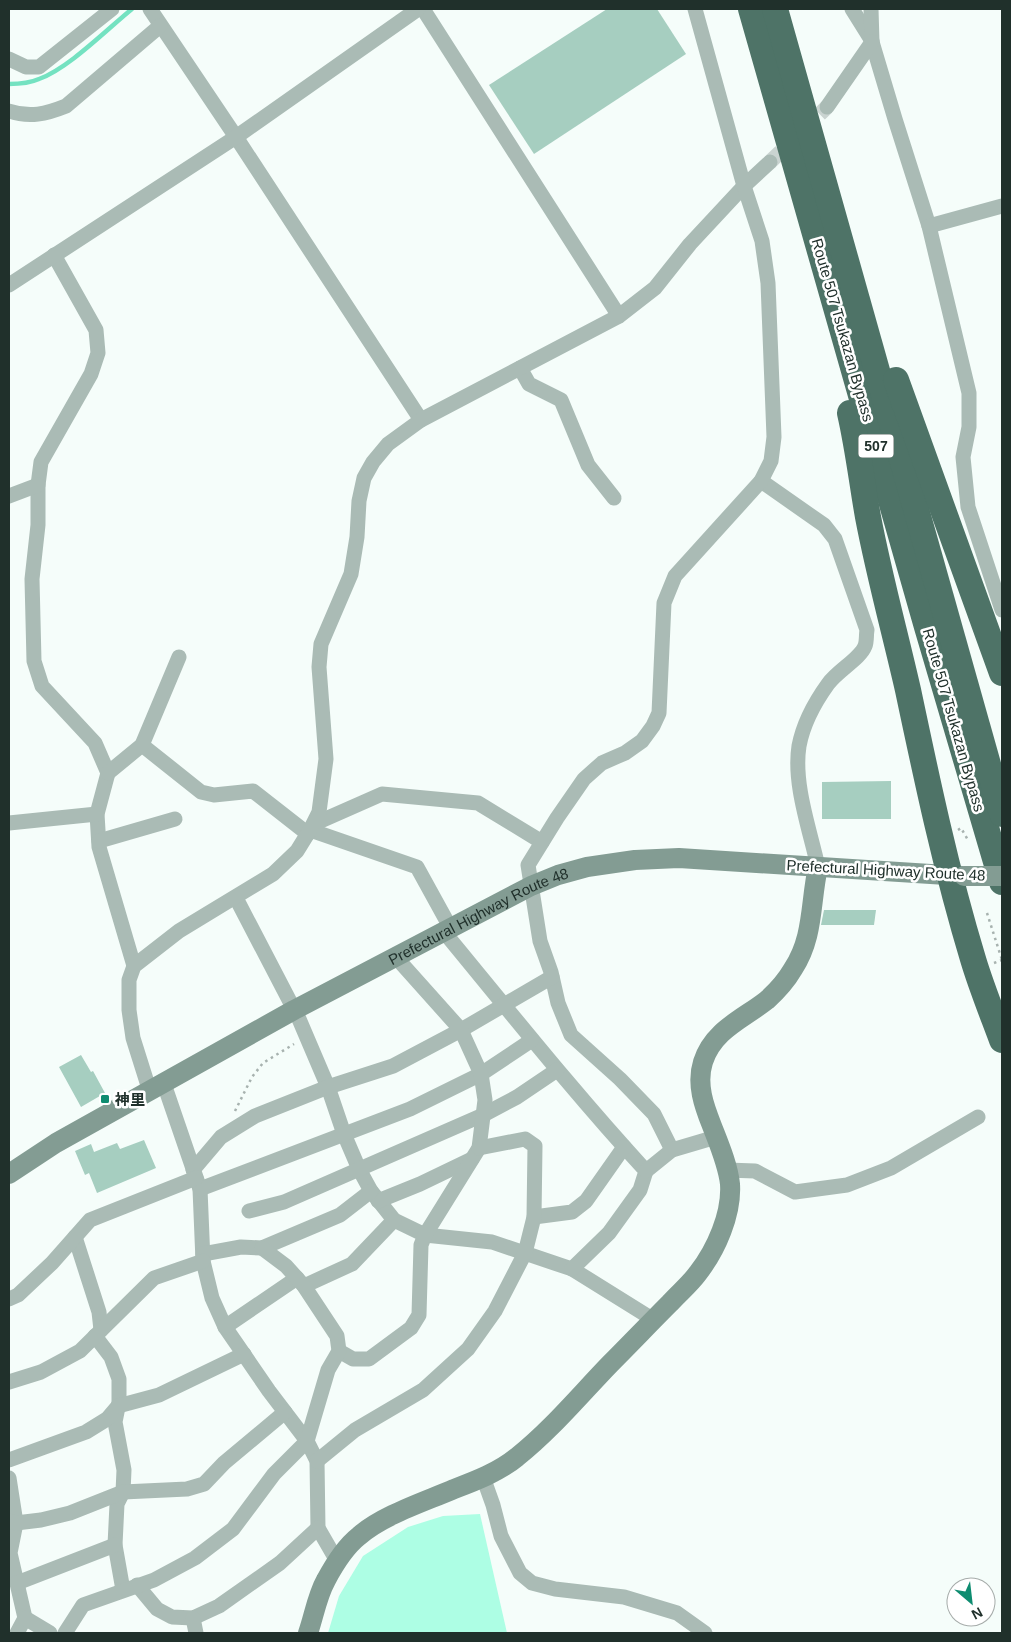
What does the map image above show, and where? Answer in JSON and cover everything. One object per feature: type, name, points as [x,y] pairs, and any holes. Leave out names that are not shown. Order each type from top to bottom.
[{"type":"highway","name":"Route 507 Tsukazan Bypass","points":[[751,9],[807,163],[1002,814]]},
{"type":"highway","name":"Route 507 Tsukazan Bypass","points":[[775,9],[807,163],[927,627],[1002,882]]},
{"type":"highway","points":[[807,163],[1002,673]]},
{"type":"highway","points":[[807,163],[828,319],[856,442],[868,517],[892,627],[957,876],[973,960],[1002,1040]]},
{"type":"main road","name":"Prefectural Highway Route 48","points":[[9,1174],[56,1143],[294,1010],[448,928],[531,886],[558,875],[587,867],[635,860],[679,858],[957,876],[1002,876]]},
{"type":"main road","points":[[308,1633],[324,1582],[337,1561],[358,1536],[385,1518],[483,1477],[516,1458],[654,1320],[697,1275],[713,1252],[723,1226],[730,1197],[730,1183],[704,1105],[700,1085],[703,1062],[721,1033],[766,1000],[780,987],[792,971],[802,953],[810,931],[818,867]]},
{"type":"street","points":[[9,59],[26,67],[39,67],[112,9]]},
{"type":"street","points":[[150,9],[421,420]]},
{"type":"street","points":[[9,285],[236,137],[418,9]]},
{"type":"street","points":[[423,9],[619,316]]},
{"type":"street","points":[[672,1150],[654,1114],[571,1036],[558,1003],[552,976],[540,940],[528,865],[584,779],[602,763],[624,753],[642,741],[653,726],[659,713],[664,603],[675,576],[761,481],[771,461],[774,437],[768,283],[762,241],[744,186],[695,9]]},
{"type":"street","points":[[852,9],[872,42],[929,226],[969,393],[969,427],[963,457],[968,508],[1002,610]]},
{"type":"street","points":[[827,108],[872,42],[871,9]]},
{"type":"street","points":[[9,111],[22,116],[48,114],[66,106],[160,26]]},
{"type":"street","points":[[337,1561],[318,1528],[317,1461],[307,1441],[225,1327],[212,1298],[203,1258],[197,1179],[133,1038],[129,1010],[129,980],[134,966],[179,931],[273,874],[297,851],[311,829],[319,812],[326,759],[319,668],[322,644],[351,574],[357,537],[359,501],[364,478],[373,462],[388,444],[421,420],[619,316],[655,288],[690,244],[744,186],[770,162]]},
{"type":"street","points":[[929,226],[1002,206]]},
{"type":"street","points":[[54,255],[96,330],[98,353],[91,374],[41,462],[38,485],[38,526],[32,579],[34,661],[42,686],[95,743],[108,773]]},
{"type":"street","points":[[520,368],[530,384],[561,400],[588,465],[614,498]]},
{"type":"street","points":[[761,481],[824,525],[835,539],[867,630],[865,645],[858,656],[842,668],[828,684],[807,722],[800,746],[798,770],[818,867]]},
{"type":"street","points":[[9,496],[38,485]]},
{"type":"street","points":[[134,966],[99,847],[97,814],[108,773],[142,744],[179,657]]},
{"type":"street","points":[[142,744],[201,792],[214,796],[253,791],[311,829],[418,867],[448,928],[449,938],[557,1070],[646,1171]]},
{"type":"street","points":[[311,829],[382,794],[478,803],[542,842]]},
{"type":"street","points":[[9,823],[97,814]]},
{"type":"street","points":[[99,842],[175,819]]},
{"type":"street","points":[[236,898],[294,1010],[328,1087],[358,1169],[374,1196],[394,1220],[425,1235],[492,1242],[572,1269],[654,1320]]},
{"type":"street","points":[[340,1350],[353,1359],[369,1359],[411,1328],[419,1315],[422,1245],[425,1235],[476,1154],[483,1115],[485,1100],[481,1074],[460,1030],[402,964],[398,955]]},
{"type":"street","points":[[197,1179],[221,1137],[255,1116],[328,1087],[393,1066],[460,1030],[552,976]]},
{"type":"street","points":[[9,1299],[18,1295],[52,1263],[90,1220],[197,1179],[344,1134],[410,1109],[481,1074],[532,1040]]},
{"type":"street","points":[[249,1210],[284,1202],[483,1115],[517,1097],[557,1070]]},
{"type":"street","points":[[727,1170],[755,1171],[795,1192],[847,1185],[891,1168],[978,1117]]},
{"type":"street","points":[[572,1269],[609,1233],[640,1190],[646,1171],[672,1150],[716,1137]]},
{"type":"street","points":[[9,1382],[41,1372],[80,1351],[154,1278],[203,1258],[241,1247],[262,1248],[340,1215],[374,1196],[420,1184],[476,1154],[525,1139],[535,1146],[534,1217],[525,1253],[495,1311],[468,1349],[423,1390],[355,1430],[317,1461]]},
{"type":"street","points":[[534,1217],[572,1212],[586,1201],[624,1147]]},
{"type":"street","points":[[225,1327],[300,1282],[352,1264],[394,1220]]},
{"type":"street","points":[[75,1237],[99,1312],[98,1333],[112,1357],[119,1378],[118,1406],[115,1422],[124,1470],[123,1492],[117,1504],[116,1545],[122,1590]]},
{"type":"street","points":[[65,1633],[83,1605],[154,1580],[195,1558],[233,1529],[274,1474],[307,1441],[328,1370],[340,1350],[337,1336],[300,1282],[286,1266],[262,1248]]},
{"type":"street","points":[[9,1460],[86,1432],[106,1419],[118,1406],[159,1395],[244,1354]]},
{"type":"street","points":[[12,1522],[41,1520],[70,1513],[123,1492],[187,1489],[204,1484],[224,1463],[285,1412]]},
{"type":"street","points":[[483,1477],[501,1536],[520,1573],[532,1583],[556,1589],[624,1597],[677,1613],[705,1633]]},
{"type":"street","points":[[9,1478],[12,1522],[10,1553],[15,1591],[25,1618],[50,1633]]},
{"type":"street","points":[[137,1585],[157,1609],[172,1617],[193,1618],[218,1606],[280,1563],[318,1528]]},
{"type":"street","points":[[15,1591],[116,1545]]},
{"type":"street","points":[[17,1633],[25,1618]]},
{"type":"street","points":[[193,1618],[196,1633]]},
{"type":"path","points":[[987,913],[1002,960]]},
{"type":"path","points":[[234,1111],[252,1077],[264,1063],[279,1052],[306,1038]]},
{"type":"green space","points":[[480,1514],[507,1633],[328,1633],[339,1596],[363,1556],[408,1527],[443,1516]]},
{"type":"building","points":[[607,9],[657,9],[686,54],[534,154],[489,85]]},
{"type":"building","points":[[891,781],[891,819],[822,819],[822,782]]},
{"type":"building","points":[[824,910],[876,910],[874,925],[821,925]]},
{"type":"building","points":[[81,1055],[91,1072],[93,1071],[105,1093],[81,1107],[59,1067]]},
{"type":"building","points":[[144,1140],[156,1168],[97,1193],[89,1173],[85,1175],[75,1151],[91,1144],[94,1152],[117,1143],[120,1149]]},
{"type":"waterway","points":[[9,84],[32,81],[51,74],[75,58],[132,9]]},
{"type":"tunnel","points":[[770,162],[827,107]]},
{"type":"place","name":"神里","points":[[105,1099]]}]
